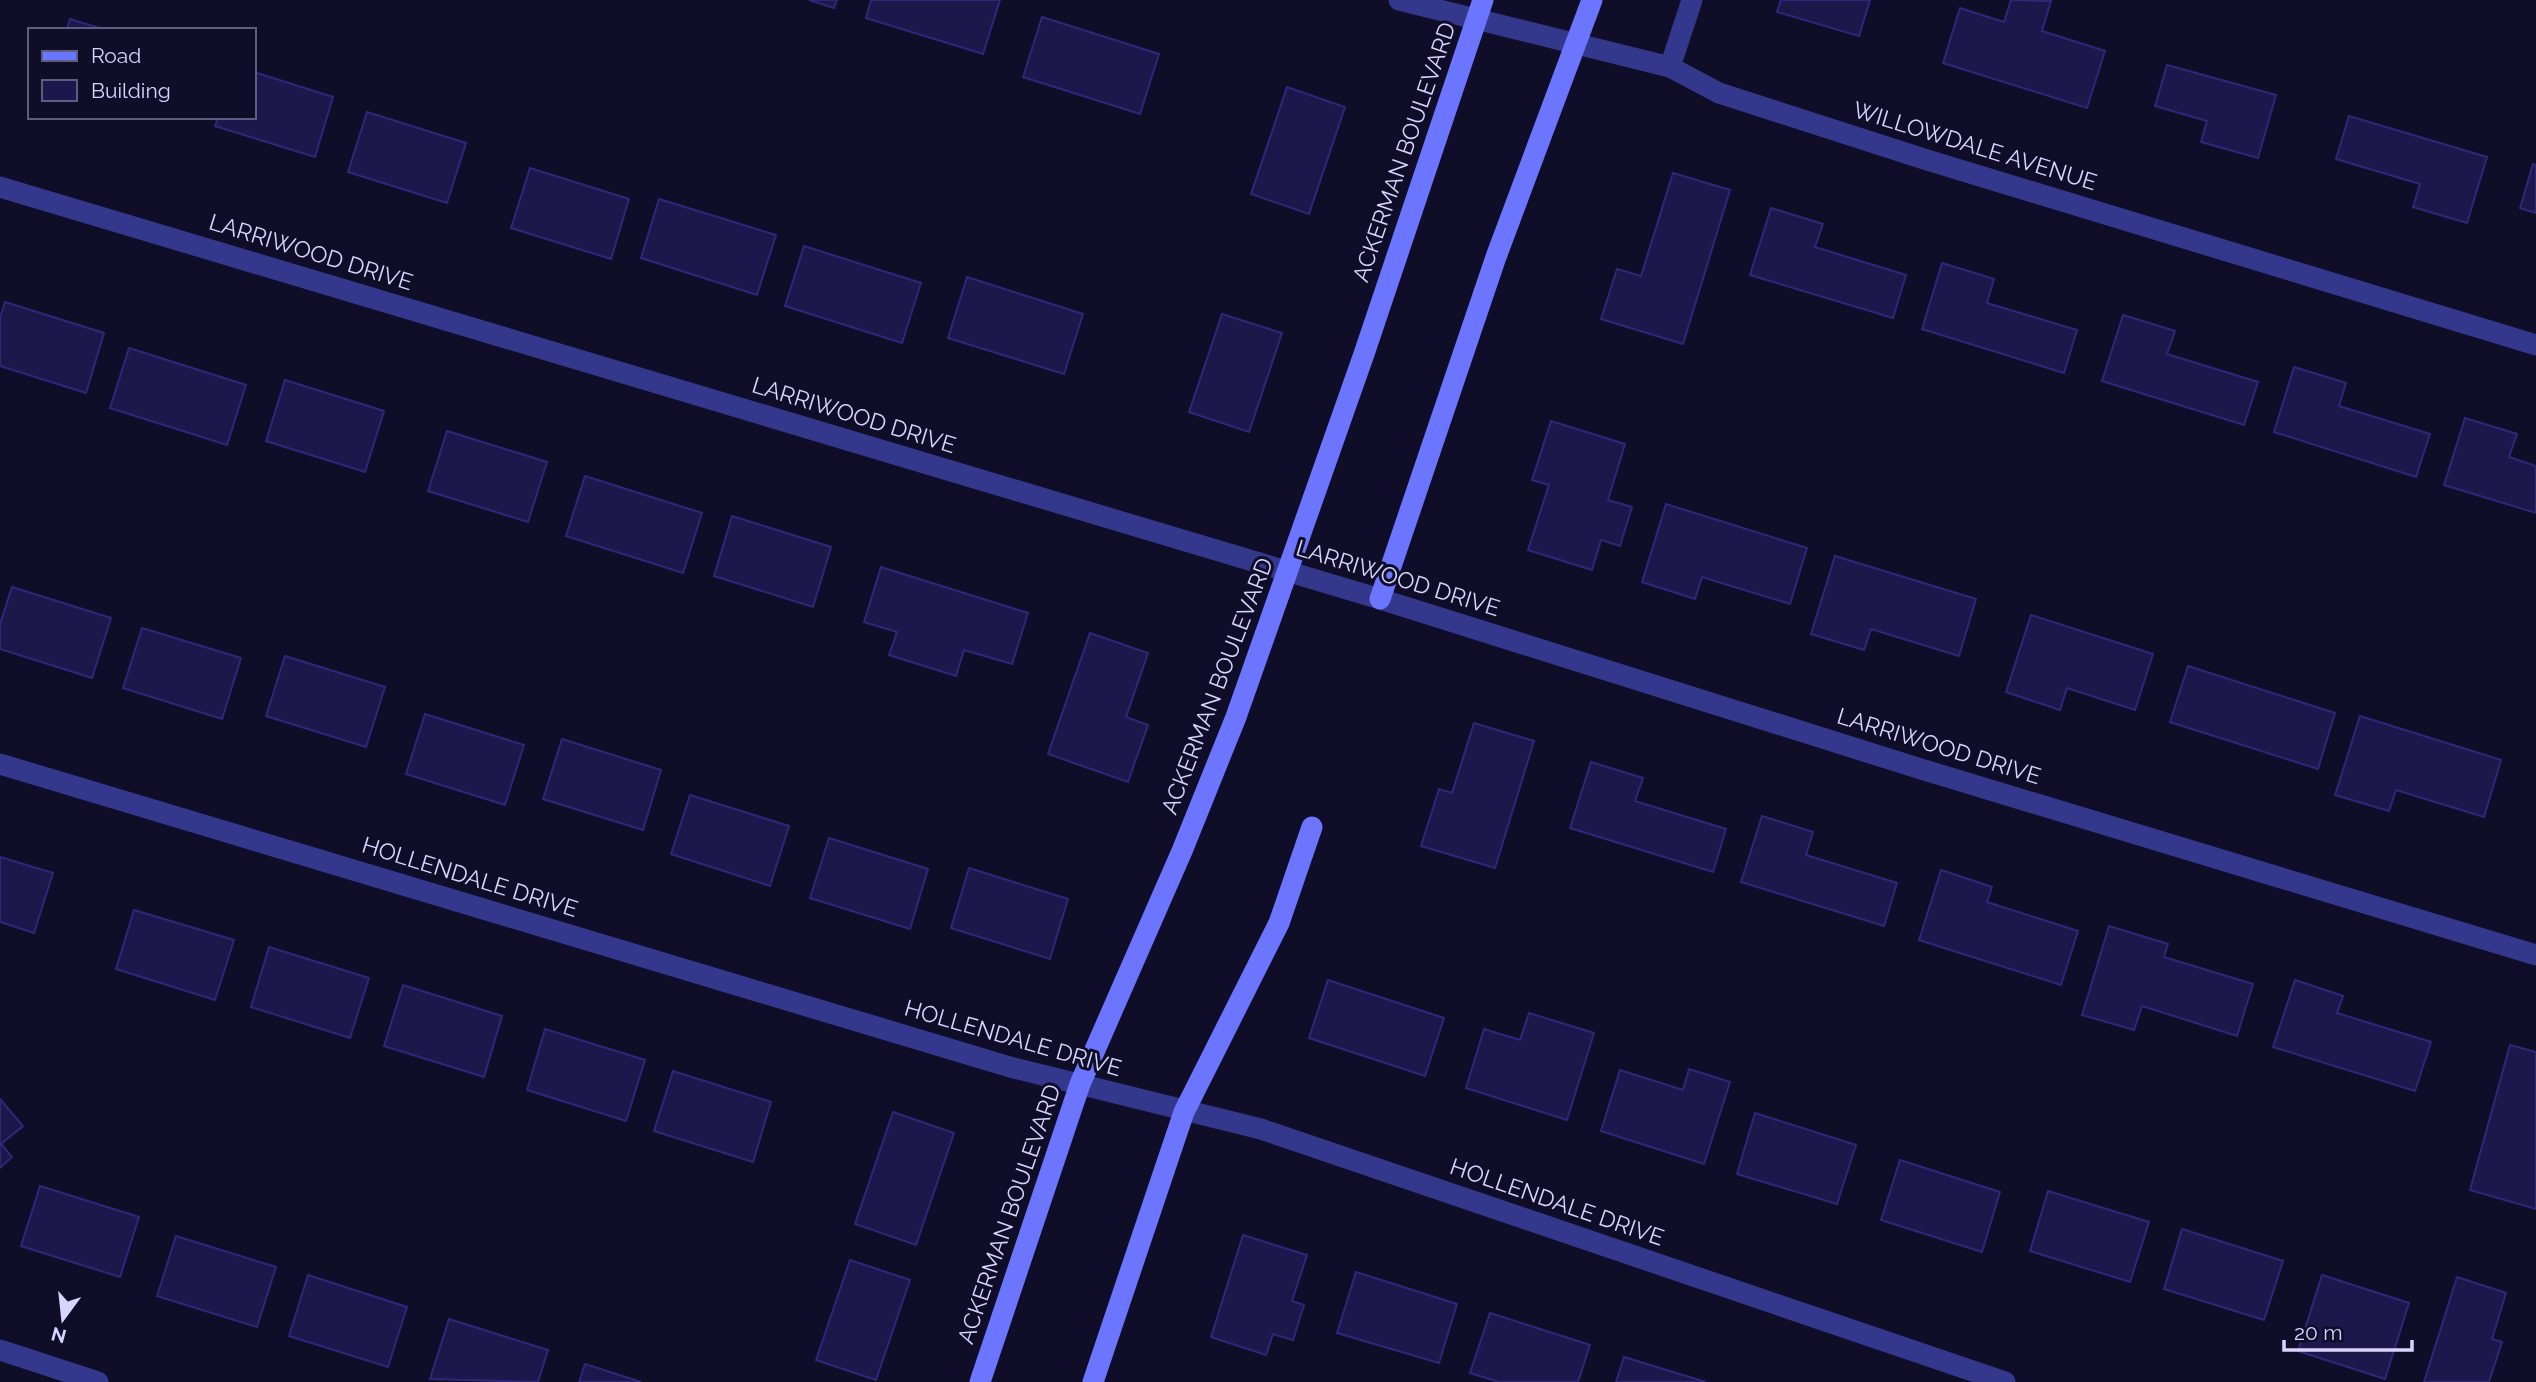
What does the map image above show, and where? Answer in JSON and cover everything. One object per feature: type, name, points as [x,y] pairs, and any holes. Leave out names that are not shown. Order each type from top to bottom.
[{"type":"street","name":"WILLOWDALE AVENUE","points":[[1399,0],[1476,21],[1670,66],[1720,93],[1924,159],[2536,345]]},
{"type":"street","name":"ACKERMAN BOULEVARD","points":[[980,1382],[1080,1084],[1182,850],[1236,717],[1483,0]]},
{"type":"street","points":[[1380,599],[1496,257],[1592,0]]},
{"type":"street","points":[[1670,66],[1692,0]]},
{"type":"street","name":"LARRIWOOD DRIVE","points":[[0,187],[1380,599],[1921,769],[2536,955]]},
{"type":"street","name":"HOLLENDALE DRIVE","points":[[0,764],[1010,1067],[1261,1129],[1979,1378],[2006,1382]]},
{"type":"street","points":[[1093,1382],[1184,1112],[1279,923],[1312,827]]},
{"type":"street","points":[[0,1350],[99,1382]]},
{"type":"building","points":[[809,0],[837,0],[834,8]]},
{"type":"building","points":[[871,0],[1000,0],[983,54],[866,18]]},
{"type":"building","points":[[1781,0],[1870,0],[1859,36],[1777,12]]},
{"type":"building","points":[[2011,0],[2051,1],[2042,31],[2105,51],[2087,108],[1943,63],[1960,8],[2004,22]]},
{"type":"building","points":[[1042,17],[1159,54],[1140,114],[1023,77]]},
{"type":"building","points":[[70,19],[99,28],[68,28]]},
{"type":"building","points":[[2167,65],[2276,95],[2258,158],[2201,142],[2207,121],[2155,106]]},
{"type":"building","points":[[256,73],[333,97],[315,157],[215,126],[217,119],[256,119]]},
{"type":"building","points":[[1287,87],[1345,107],[1309,214],[1251,194]]},
{"type":"building","points":[[367,112],[466,143],[447,203],[348,172]]},
{"type":"building","points":[[2349,116],[2487,157],[2467,223],[2413,207],[2420,184],[2336,159]]},
{"type":"building","points":[[2533,164],[2536,165],[2536,213],[2520,208]]},
{"type":"building","points":[[530,168],[629,199],[611,259],[511,228]]},
{"type":"building","points":[[1673,173],[1730,190],[1683,344],[1601,319],[1617,269],[1641,276]]},
{"type":"building","points":[[659,199],[776,235],[757,295],[641,258]]},
{"type":"building","points":[[1771,208],[1823,224],[1815,247],[1906,275],[1893,318],[1750,275]]},
{"type":"building","points":[[804,246],[921,283],[902,343],[785,306]]},
{"type":"building","points":[[1942,263],[1994,279],[1987,303],[2077,330],[2064,373],[1922,329]]},
{"type":"building","points":[[967,277],[1083,314],[1064,374],[948,338]]},
{"type":"building","points":[[5,302],[104,333],[86,393],[0,366],[0,318]]},
{"type":"building","points":[[1222,314],[1282,333],[1249,432],[1189,412]]},
{"type":"building","points":[[2123,315],[2175,331],[2167,354],[2258,382],[2244,425],[2102,381]]},
{"type":"building","points":[[129,348],[246,385],[227,445],[110,408]]},
{"type":"building","points":[[2294,367],[2346,383],[2339,406],[2430,434],[2416,477],[2274,432]]},
{"type":"building","points":[[285,380],[384,411],[365,472],[266,441]]},
{"type":"building","points":[[2465,418],[2517,434],[2509,457],[2536,466],[2536,513],[2444,485]]},
{"type":"building","points":[[1551,421],[1625,444],[1608,500],[1632,507],[1620,546],[1601,540],[1592,570],[1528,550],[1549,485],[1532,480]]},
{"type":"building","points":[[447,431],[547,462],[528,522],[428,491]]},
{"type":"building","points":[[585,476],[702,513],[683,573],[566,536]]},
{"type":"building","points":[[1666,504],[1807,548],[1790,604],[1702,577],[1695,599],[1642,582]]},
{"type":"building","points":[[732,516],[831,547],[813,607],[714,576]]},
{"type":"building","points":[[1835,556],[1976,599],[1959,656],[1871,629],[1864,650],[1811,634]]},
{"type":"building","points":[[881,567],[1028,613],[1012,664],[964,650],[956,676],[889,655],[897,632],[864,622]]},
{"type":"building","points":[[12,587],[111,618],[92,678],[0,649],[0,624]]},
{"type":"building","points":[[2031,615],[2153,654],[2135,710],[2067,688],[2060,710],[2006,692]]},
{"type":"building","points":[[142,628],[241,658],[222,719],[123,688]]},
{"type":"building","points":[[1090,633],[1148,653],[1126,717],[1148,725],[1128,782],[1048,754]]},
{"type":"building","points":[[285,656],[385,687],[366,747],[266,716]]},
{"type":"building","points":[[2188,666],[2335,713],[2318,769],[2170,722]]},
{"type":"building","points":[[425,714],[524,745],[505,805],[406,774]]},
{"type":"building","points":[[2360,716],[2501,760],[2484,817],[2396,790],[2389,811],[2335,795]]},
{"type":"building","points":[[1474,723],[1534,741],[1495,868],[1421,846],[1439,789],[1452,793]]},
{"type":"building","points":[[562,739],[661,770],[643,830],[543,799]]},
{"type":"building","points":[[1591,762],[1643,778],[1635,801],[1726,829],[1713,872],[1570,828]]},
{"type":"building","points":[[690,795],[789,826],[770,886],[671,854]]},
{"type":"building","points":[[1762,816],[1813,832],[1806,855],[1897,883],[1884,926],[1741,882]]},
{"type":"building","points":[[829,838],[928,869],[910,929],[810,898]]},
{"type":"building","points":[[0,857],[53,873],[34,933],[0,922]]},
{"type":"building","points":[[969,868],[1068,899],[1050,959],[951,928]]},
{"type":"building","points":[[1941,870],[1992,887],[1987,902],[2078,931],[2061,985],[1919,940]]},
{"type":"building","points":[[134,910],[234,940],[215,1000],[116,969]]},
{"type":"building","points":[[2109,926],[2168,944],[2164,957],[2253,984],[2237,1036],[2142,1006],[2134,1030],[2082,1015]]},
{"type":"building","points":[[269,947],[369,978],[350,1038],[251,1007]]},
{"type":"building","points":[[1328,980],[1444,1018],[1425,1076],[1309,1038]]},
{"type":"building","points":[[2295,980],[2343,996],[2337,1013],[2431,1042],[2415,1091],[2273,1047]]},
{"type":"building","points":[[403,985],[502,1016],[484,1077],[384,1046]]},
{"type":"building","points":[[1529,1013],[1594,1033],[1567,1120],[1466,1088],[1484,1029],[1520,1040]]},
{"type":"building","points":[[545,1029],[645,1060],[626,1121],[527,1090]]},
{"type":"building","points":[[2510,1045],[2536,1052],[2536,1209],[2470,1190]]},
{"type":"building","points":[[1689,1069],[1730,1082],[1704,1164],[1601,1131],[1620,1070],[1683,1090]]},
{"type":"building","points":[[673,1071],[771,1102],[753,1162],[654,1131]]},
{"type":"building","points":[[0,1099],[23,1126],[1,1144],[12,1157],[0,1168]]},
{"type":"building","points":[[893,1112],[954,1133],[916,1245],[855,1224]]},
{"type":"building","points":[[1755,1113],[1856,1145],[1837,1204],[1737,1174]]},
{"type":"building","points":[[1900,1160],[2000,1192],[1982,1252],[1881,1220]]},
{"type":"building","points":[[40,1186],[139,1217],[120,1277],[21,1246]]},
{"type":"building","points":[[2048,1191],[2149,1222],[2130,1282],[2030,1251]]},
{"type":"building","points":[[2182,1229],[2283,1261],[2264,1320],[2164,1289]]},
{"type":"building","points":[[1243,1235],[1307,1255],[1292,1301],[1304,1305],[1293,1340],[1273,1334],[1266,1355],[1211,1337]]},
{"type":"building","points":[[176,1236],[276,1267],[257,1327],[157,1296]]},
{"type":"building","points":[[850,1260],[910,1280],[876,1380],[816,1360]]},
{"type":"building","points":[[1356,1272],[1457,1304],[1439,1363],[1337,1333]]},
{"type":"building","points":[[308,1275],[407,1307],[388,1367],[289,1336]]},
{"type":"building","points":[[2322,1275],[2409,1303],[2385,1379],[2298,1351]]},
{"type":"building","points":[[2457,1277],[2506,1293],[2492,1339],[2502,1342],[2489,1382],[2424,1382]]},
{"type":"building","points":[[1490,1313],[1590,1345],[1578,1382],[1499,1382],[1470,1373]]},
{"type":"building","points":[[449,1319],[548,1350],[538,1382],[430,1379]]},
{"type":"building","points":[[1624,1357],[1706,1382],[1616,1382]]},
{"type":"building","points":[[585,1364],[641,1382],[579,1382]]}]
